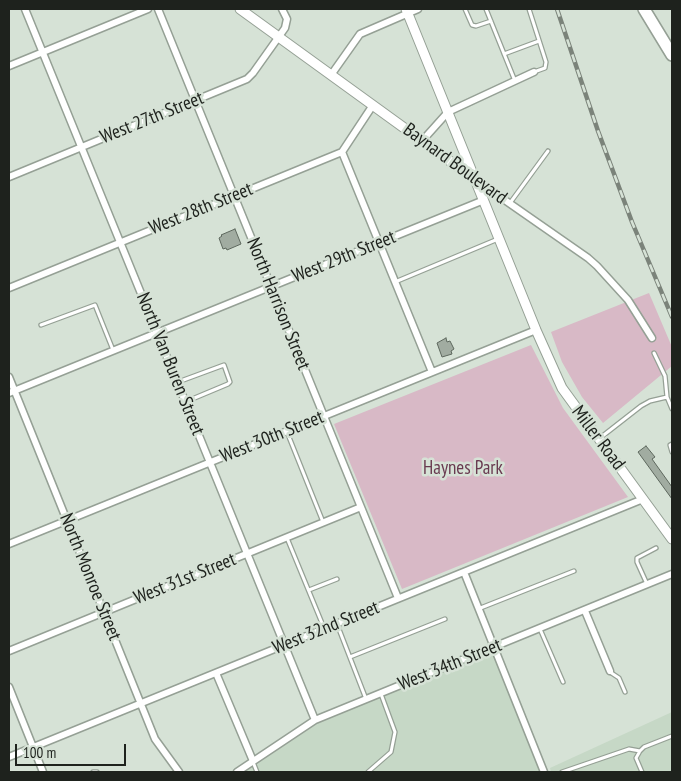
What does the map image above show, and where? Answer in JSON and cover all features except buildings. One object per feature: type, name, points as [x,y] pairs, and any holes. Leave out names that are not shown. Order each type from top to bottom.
[{"type":"highway","points":[[644,9],[672,54]]},
{"type":"street","name":"North Van Buren Street","points":[[25,9],[315,720]]},
{"type":"street","points":[[9,66],[148,9]]},
{"type":"street","name":"North Harrison Street","points":[[158,9],[398,598]]},
{"type":"street","name":"Baynard Boulevard","points":[[240,9],[597,266],[628,300],[652,338]]},
{"type":"street","points":[[279,37],[285,28],[287,19],[282,9]]},
{"type":"street","points":[[331,75],[360,34],[406,11],[418,9]]},
{"type":"street","name":"Miller Road","points":[[406,11],[536,330],[562,388],[672,539]]},
{"type":"street","name":"West 27th Street","points":[[9,176],[247,79],[254,73],[279,37]]},
{"type":"street","points":[[422,140],[448,112],[534,72]]},
{"type":"street","points":[[373,105],[342,152],[432,372]]},
{"type":"street","name":"West 28th Street","points":[[9,288],[342,152]]},
{"type":"street","name":"West 29th Street","points":[[12,392],[484,200]]},
{"type":"street","name":"West 30th Street","points":[[9,544],[536,330]]},
{"type":"street","name":"North Monroe Street","points":[[9,377],[12,392],[67,520],[155,739],[178,772]]},
{"type":"street","name":"West 32nd Street","points":[[9,757],[643,499]]},
{"type":"street","name":"West 31st Street","points":[[9,651],[361,507]]},
{"type":"street","points":[[464,572],[492,647],[544,772]]},
{"type":"street","name":"West 34th Street","points":[[237,772],[315,720],[672,574]]},
{"type":"street","points":[[585,610],[610,671]]},
{"type":"street","points":[[216,673],[253,761]]},
{"type":"street","points":[[9,686],[44,772]]},
{"type":"lane","points":[[465,9],[472,25],[476,26],[491,21]]},
{"type":"lane","points":[[486,9],[515,81]]},
{"type":"lane","points":[[529,9],[546,63],[542,69],[534,72]]},
{"type":"lane","points":[[504,54],[539,40]]},
{"type":"lane","points":[[510,203],[548,151]]},
{"type":"lane","points":[[395,282],[499,238]]},
{"type":"lane","points":[[41,325],[95,305],[114,350]]},
{"type":"lane","points":[[654,353],[666,376],[667,397],[672,409]]},
{"type":"lane","points":[[177,382],[224,365],[230,382],[228,384],[185,402]]},
{"type":"lane","points":[[598,439],[641,406],[650,401],[667,397]]},
{"type":"lane","points":[[287,431],[323,522]]},
{"type":"lane","points":[[672,444],[670,448],[672,452]]},
{"type":"lane","points":[[287,537],[324,628]]},
{"type":"lane","points":[[647,585],[637,558],[656,548]]},
{"type":"lane","points":[[478,609],[574,571]]},
{"type":"lane","points":[[309,590],[337,579]]},
{"type":"lane","points":[[350,658],[445,619]]},
{"type":"lane","points":[[337,624],[366,699]]},
{"type":"lane","points":[[540,628],[563,682]]},
{"type":"lane","points":[[610,671],[619,678],[625,692]]},
{"type":"lane","points":[[368,772],[391,752],[395,732],[381,693]]},
{"type":"lane","points":[[642,772],[636,758],[640,750],[672,736]]},
{"type":"lane","points":[[562,772],[629,749],[640,750]]},
{"type":"lane","points":[[253,761],[257,772]]},
{"type":"shaded area","points":[[493,647],[545,772],[239,772],[315,720]]},
{"type":"shaded area","points":[[672,712],[672,772],[551,772],[550,768]]},
{"type":"green space","points":[[649,293],[672,347],[672,366],[603,423],[582,397],[562,362],[551,332]]},
{"type":"green space","name":"Haynes Park","points":[[531,345],[563,408],[628,497],[402,589],[334,424]]},
{"type":"railway","points":[[557,9],[598,131],[632,222],[672,317]]}]
